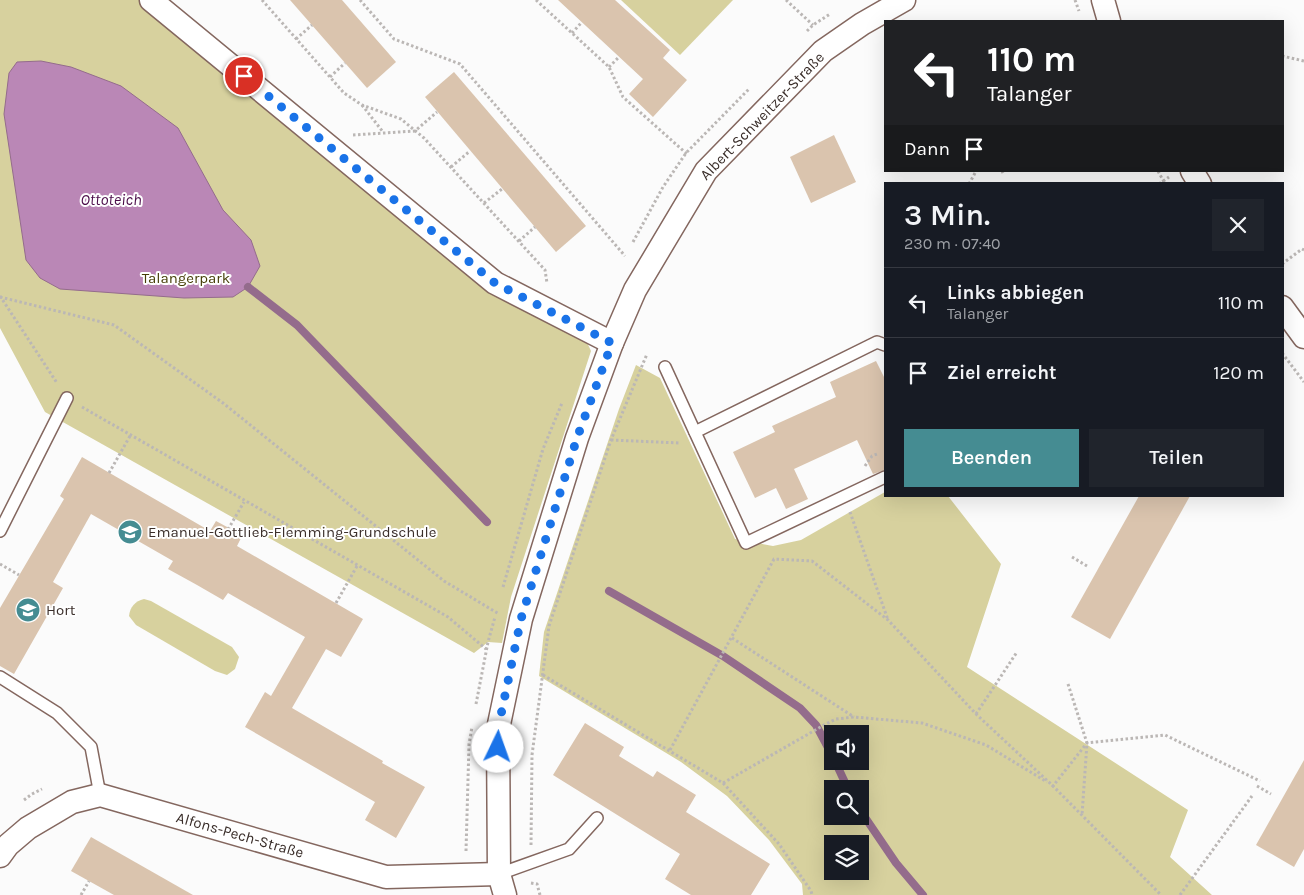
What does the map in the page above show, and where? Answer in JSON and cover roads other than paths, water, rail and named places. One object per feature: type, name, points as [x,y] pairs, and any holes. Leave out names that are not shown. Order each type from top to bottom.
[{"type":"street","points":[[151,0],[495,283],[612,343]]},
{"type":"street","name":"Albert-Schweitzer-Straße","points":[[506,895],[499,874],[498,729],[521,619],[577,438],[612,343],[635,290],[706,171],[823,51],[862,24],[904,0]]},
{"type":"street","points":[[1103,0],[1109,20]]},
{"type":"street","points":[[1284,310],[1304,337]]},
{"type":"street","points":[[0,856],[8,845],[28,828],[72,802],[100,795]]},
{"type":"street","name":"Alfons-Pech-Straße","points":[[100,795],[386,877],[499,874]]},
{"type":"lane","points":[[695,432],[876,342],[884,345]]},
{"type":"lane","points":[[665,367],[746,543],[884,477]]},
{"type":"lane","points":[[0,531],[67,398]]},
{"type":"lane","points":[[0,677],[57,713],[91,747],[100,795]]},
{"type":"lane","points":[[499,874],[569,849],[597,818]]},
{"type":"water","name":"Ottoteich","points":[[41,61],[71,67],[121,86],[178,128],[223,210],[251,240],[260,266],[248,287],[233,297],[184,298],[60,289],[40,278],[26,260],[4,114],[9,73],[17,62]]},
{"type":"waterway","points":[[248,287],[297,325],[487,522]]},
{"type":"waterway","points":[[609,591],[723,656],[800,708],[816,725],[824,740]]},
{"type":"waterway","points":[[839,770],[844,780]]},
{"type":"waterway","points":[[869,823],[896,863],[923,895]]},
{"type":"place","name":"Emanuel-Gottlieb-Flemming-Grundschule","points":[[130,532]]},
{"type":"place","name":"Hort","points":[[28,610]]},
{"type":"park label","name":"Talangerpark","points":[[186,278]]}]
